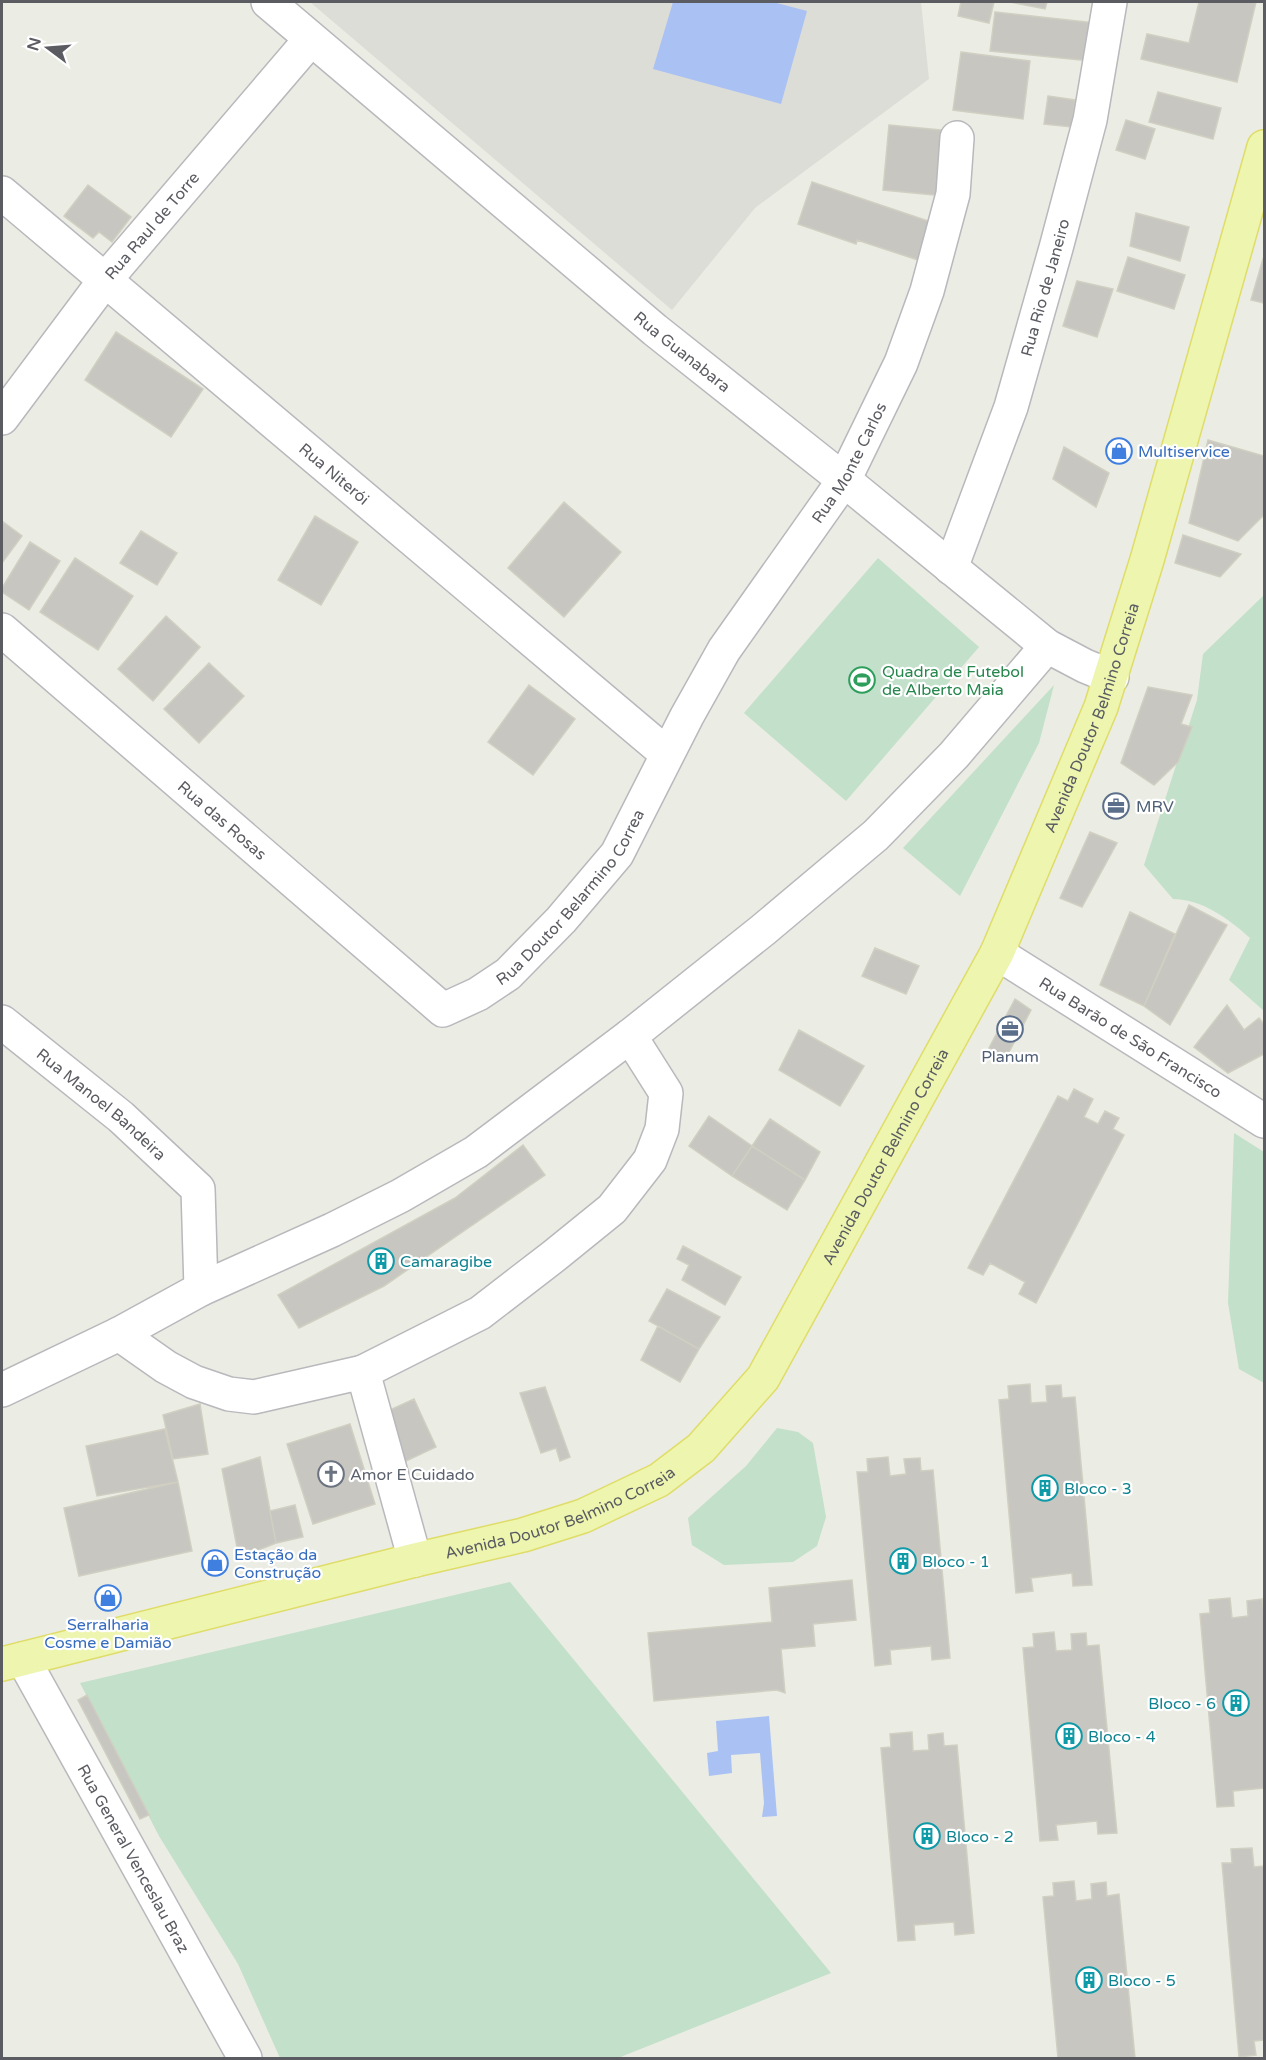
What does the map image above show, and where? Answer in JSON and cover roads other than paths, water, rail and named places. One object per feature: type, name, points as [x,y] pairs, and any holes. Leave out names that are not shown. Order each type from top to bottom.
[{"type":"main road","name":"Avenida Doutor Belmino Correia","points":[[12,1662],[523,1535],[583,1516],[659,1480],[701,1448],[763,1378],[997,953],[1101,707],[1112,677],[1264,147]]},
{"type":"street","name":"Rua Guanabara","points":[[268,2],[655,330],[844,480],[1047,646],[1112,677]]},
{"type":"street","name":"Rua Rio de Janeiro","points":[[951,568],[1011,407],[1090,120],[1110,2]]},
{"type":"street","name":"Rua Raul de Torre","points":[[2,418],[105,280],[311,39]]},
{"type":"street","name":"Rua Monte Carlos","points":[[668,754],[724,650],[844,480],[901,363],[927,291],[953,194],[957,138]]},
{"type":"street","name":"Rua Niterói","points":[[2,193],[668,754]]},
{"type":"street","name":"Rua das Rosas","points":[[2,630],[443,1010]]},
{"type":"street","points":[[2,1390],[119,1334],[201,1289],[400,1196],[476,1152],[630,1036],[763,930],[876,835],[954,755],[1047,646]]},
{"type":"street","name":"Rua Doutor Belarmino Correa","points":[[443,1010],[478,994],[508,974],[561,920],[617,854],[668,754]]},
{"type":"street","name":"Rua Barão de São Francisco","points":[[997,953],[1264,1121]]},
{"type":"street","name":"Rua Manoel Bandeira","points":[[2,1022],[121,1117],[198,1189],[201,1289]]},
{"type":"street","points":[[119,1334],[166,1367],[194,1382],[229,1394],[254,1397],[363,1372],[480,1313],[612,1209],[650,1160],[662,1129],[666,1093],[630,1036]]},
{"type":"street","points":[[363,1372],[415,1560]]},
{"type":"street","name":"Rua General Venceslau Braz","points":[[12,1662],[245,2058]]},
{"type":"water","points":[[673,2],[773,2],[807,11],[781,104],[653,69]]},
{"type":"water","points":[[769,1716],[777,1816],[762,1817],[764,1803],[760,1753],[731,1755],[732,1773],[709,1776],[707,1753],[718,1751],[716,1721]]},
{"type":"place","name":"Multiservice","points":[[1119,451]]},
{"type":"place","name":"Quadra de Futebol de Alberto Maia","points":[[862,680]]},
{"type":"place","name":"MRV","points":[[1116,806]]},
{"type":"place","name":"Planum","points":[[1010,1029]]},
{"type":"place","name":"Camaragibe","points":[[381,1261]]},
{"type":"place","name":"Amor E Cuidado","points":[[331,1474]]},
{"type":"place","name":"Bloco - 3","points":[[1045,1488]]},
{"type":"place","name":"Bloco - 1","points":[[903,1561]]},
{"type":"place","name":"Estação da Construção","points":[[215,1563]]},
{"type":"place","name":"Serralharia Cosme e Damião","points":[[108,1598]]},
{"type":"place","name":"Bloco - 6","points":[[1236,1703]]},
{"type":"place","name":"Bloco - 4","points":[[1069,1736]]},
{"type":"place","name":"Bloco - 2","points":[[927,1836]]},
{"type":"place","name":"Bloco - 5","points":[[1089,1980]]}]
